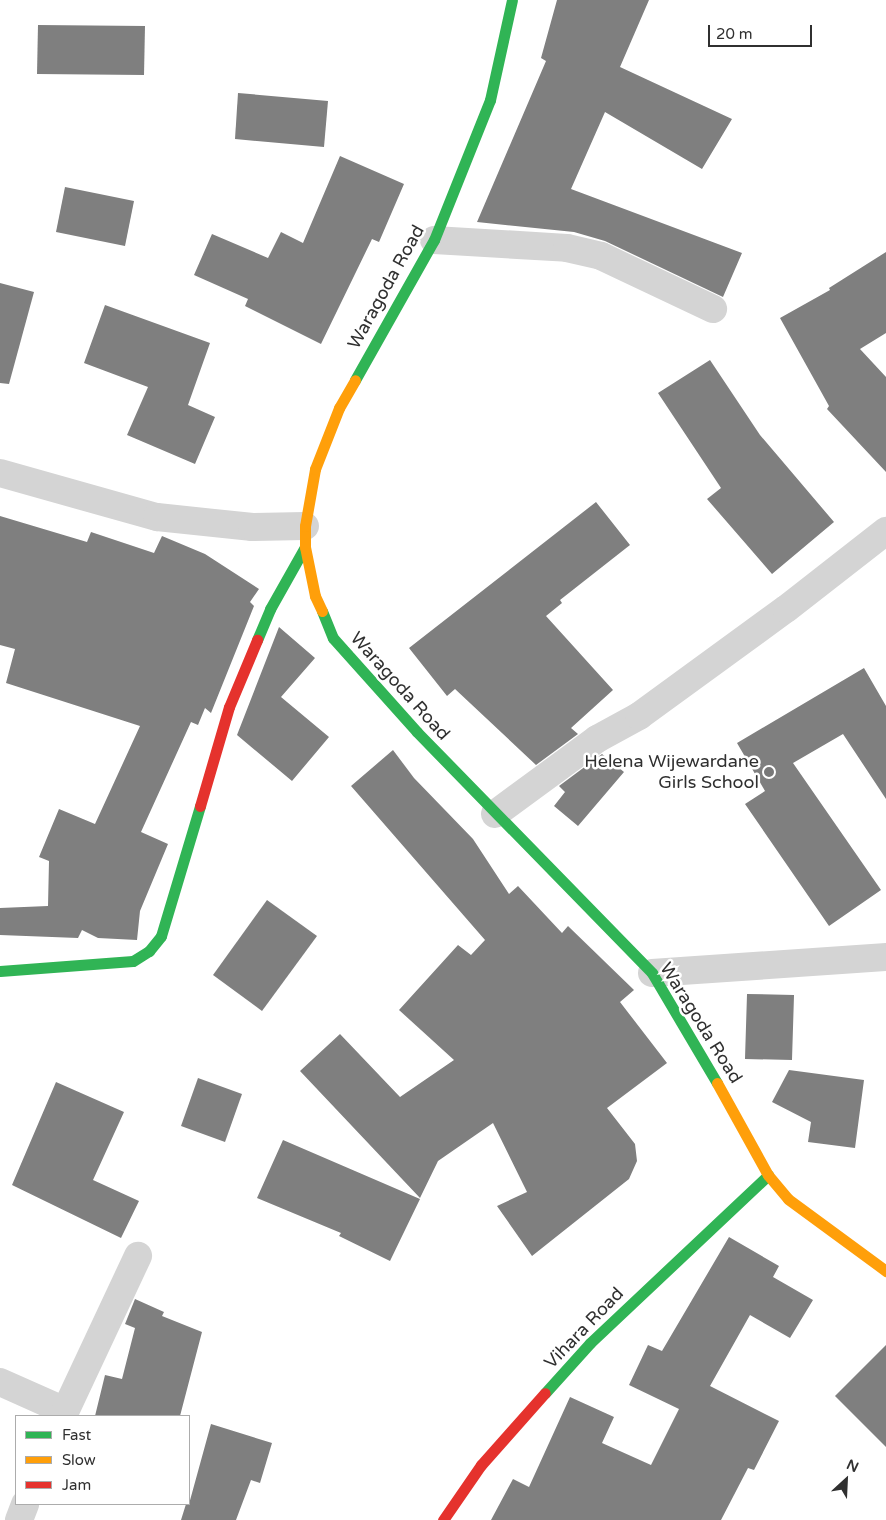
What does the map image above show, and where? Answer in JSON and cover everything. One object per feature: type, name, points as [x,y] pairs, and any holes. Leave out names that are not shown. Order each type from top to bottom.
[{"type":"main road","name":"Waragoda Road","points":[[512,0],[490,100],[434,240],[339,408],[315,469],[305,537],[315,596],[333,638],[495,814],[652,973],[719,1084],[768,1176],[788,1199],[886,1271]]},
{"type":"main road","points":[[0,971],[133,961],[150,951],[161,936],[230,708],[270,609],[305,537]]},
{"type":"main road","name":"Vihara Road","points":[[443,1520],[481,1464],[590,1343],[768,1176]]},
{"type":"street","points":[[434,240],[567,248],[601,256],[713,309]]},
{"type":"street","points":[[0,473],[158,516],[252,526],[305,537]]},
{"type":"street","points":[[495,814],[597,738],[639,716],[786,609],[886,531]]},
{"type":"street","points":[[652,973],[886,957]]},
{"type":"street","points":[[0,1382],[64,1414],[138,1256]]},
{"type":"street","points":[[19,1520],[25,1505]]},
{"type":"building","points":[[557,0],[649,0],[620,67],[732,119],[702,169],[605,112],[571,189],[742,253],[723,297],[605,241],[574,232],[477,222],[546,61],[541,58]]},
{"type":"building","points":[[38,25],[145,26],[144,75],[37,74]]},
{"type":"building","points":[[238,93],[328,101],[324,147],[235,139]]},
{"type":"building","points":[[340,156],[404,184],[379,242],[372,239],[321,344],[245,306],[248,299],[194,275],[212,234],[268,258],[281,232],[303,243]]},
{"type":"building","points":[[65,187],[134,201],[125,246],[56,232]]},
{"type":"building","points":[[886,252],[886,333],[860,349],[886,377],[886,472],[827,409],[829,406],[780,318],[830,290],[829,288]]},
{"type":"building","points":[[0,283],[34,292],[9,384],[0,383]]},
{"type":"building","points":[[105,305],[210,343],[188,405],[215,417],[195,464],[127,435],[148,387],[84,363]]},
{"type":"building","points":[[710,360],[760,435],[834,522],[772,574],[707,499],[721,488],[658,393]]},
{"type":"building","points":[[596,502],[630,545],[560,600],[562,603],[546,616],[613,690],[571,728],[578,734],[536,765],[455,689],[447,696],[409,648]]},
{"type":"building","points":[[0,516],[87,542],[91,532],[154,553],[162,536],[205,554],[259,589],[250,602],[254,606],[211,713],[205,708],[198,725],[191,722],[141,832],[168,844],[140,911],[137,940],[98,938],[82,930],[78,938],[0,935],[0,908],[48,906],[49,861],[39,857],[59,809],[95,824],[140,726],[6,683],[15,649],[0,645]]},
{"type":"building","points":[[279,627],[315,658],[281,697],[329,737],[292,781],[237,735]]},
{"type":"building","points":[[864,668],[886,706],[886,799],[843,734],[793,763],[881,890],[829,926],[745,804],[765,791],[737,743]]},
{"type":"building","points":[[393,750],[414,778],[473,839],[509,894],[518,886],[562,933],[568,926],[634,990],[620,1002],[667,1063],[607,1108],[635,1144],[637,1161],[629,1179],[532,1256],[497,1206],[527,1192],[493,1123],[438,1161],[420,1198],[300,1071],[340,1034],[400,1097],[454,1060],[399,1010],[458,945],[471,955],[485,940],[351,786]]},
{"type":"building","points":[[602,754],[624,772],[578,826],[554,806],[565,792],[559,786]]},
{"type":"building","points":[[267,900],[317,936],[262,1011],[213,975]]},
{"type":"building","points":[[747,994],[794,995],[792,1060],[745,1059]]},
{"type":"building","points":[[789,1070],[864,1080],[855,1148],[808,1142],[811,1122],[772,1102]]},
{"type":"building","points":[[198,1078],[242,1094],[225,1142],[181,1126]]},
{"type":"building","points":[[56,1082],[124,1112],[93,1180],[139,1201],[121,1238],[12,1185]]},
{"type":"building","points":[[283,1140],[420,1199],[390,1261],[339,1236],[341,1233],[257,1198]]},
{"type":"building","points":[[729,1237],[779,1266],[773,1277],[813,1300],[790,1338],[750,1315],[710,1386],[779,1421],[754,1470],[748,1468],[721,1520],[491,1520],[513,1479],[529,1487],[570,1397],[614,1417],[602,1443],[651,1465],[679,1409],[629,1385],[648,1345],[662,1351]]},
{"type":"building","points":[[135,1299],[164,1312],[162,1316],[202,1332],[180,1415],[95,1415],[105,1375],[122,1379],[135,1328],[125,1324]]},
{"type":"building","points":[[886,1345],[886,1447],[835,1396]]},
{"type":"building","points":[[211,1424],[272,1443],[260,1483],[251,1480],[236,1520],[181,1520],[186,1505],[190,1505]]},
{"type":"traffic: fast","points":[[355,380],[434,240],[490,100],[512,0]]},
{"type":"traffic: fast","points":[[257,640],[270,609],[305,547]]},
{"type":"traffic: fast","points":[[322,611],[333,638],[417,732],[652,973],[717,1083]]},
{"type":"traffic: fast","points":[[0,971],[133,961],[149,951],[161,936],[200,806]]},
{"type":"traffic: fast","points":[[545,1393],[590,1343],[768,1175]]},
{"type":"traffic: slow","points":[[322,611],[315,596],[305,547],[305,526],[315,469],[339,408],[355,380]]},
{"type":"traffic: slow","points":[[717,1083],[768,1175],[788,1199],[886,1271]]},
{"type":"traffic: jam","points":[[200,806],[229,707],[257,640]]},
{"type":"traffic: jam","points":[[443,1520],[481,1465],[545,1393]]},
{"type":"place","name":"Helena Wijewardane Girls School","points":[[769,772]]}]
